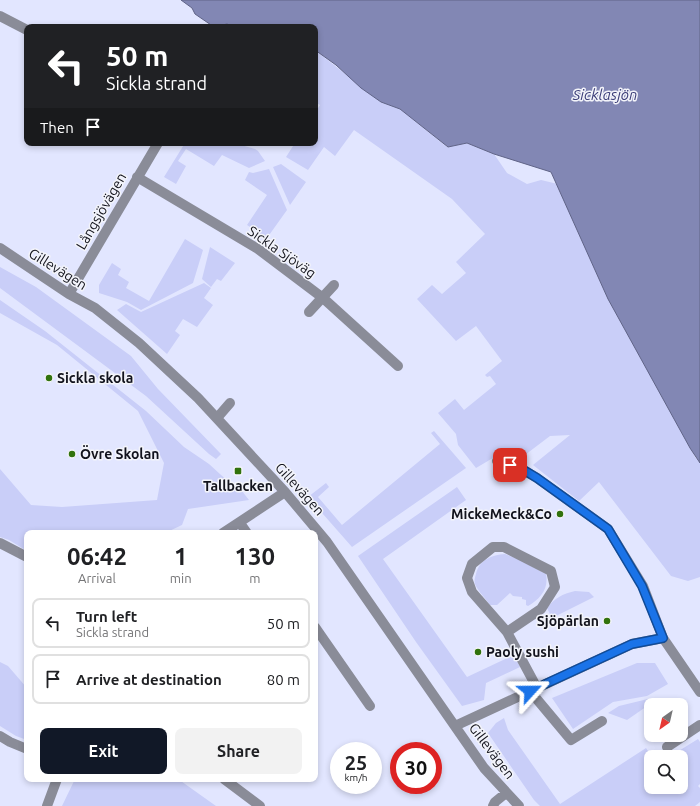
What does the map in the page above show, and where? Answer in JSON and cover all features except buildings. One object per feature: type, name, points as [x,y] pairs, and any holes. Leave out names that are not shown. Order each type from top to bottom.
[{"type":"street","points":[[0,16],[24,28]]},
{"type":"street","name":"Långsjövägen","points":[[69,294],[156,146]]},
{"type":"street","name":"Sickla Sjöväg","points":[[137,177],[258,249],[323,298],[398,366]]},
{"type":"street","name":"Gillevägen","points":[[0,248],[69,294],[95,308],[138,343],[198,398],[285,492],[318,530]]},
{"type":"street","points":[[309,312],[334,285]]},
{"type":"street","points":[[217,418],[230,403]]},
{"type":"street","points":[[497,461],[522,469],[537,478],[608,529],[642,586],[663,638],[700,692]]},
{"type":"street","points":[[228,530],[285,492]]},
{"type":"street","points":[[240,523],[245,530]]},
{"type":"street","name":"Gillevägen","points":[[318,530],[328,542],[484,768],[518,806]]},
{"type":"street","points":[[0,543],[24,555]]},
{"type":"street","points":[[507,632],[541,609],[555,587],[551,571],[504,547],[494,547],[472,564],[467,578],[472,592],[507,632],[534,689],[571,740],[602,721]]},
{"type":"street","points":[[318,631],[370,706]]},
{"type":"street","points":[[455,726],[632,644],[663,638]]},
{"type":"street","points":[[667,747],[700,725]]},
{"type":"street","points":[[0,736],[24,748]]},
{"type":"street","points":[[47,806],[56,782]]},
{"type":"street","points":[[228,782],[260,806]]},
{"type":"street","points":[[493,806],[495,802],[506,793]]},
{"type":"shaded area","points":[[318,52],[381,102],[400,109],[447,147],[467,143],[494,154],[507,173],[527,184],[541,180],[566,186],[695,457],[700,463],[700,577],[688,581],[671,576],[599,482],[579,501],[533,465],[570,435],[550,436],[517,461],[498,455],[476,468],[458,445],[456,434],[438,413],[455,399],[464,410],[496,384],[490,376],[487,377],[485,375],[502,361],[476,326],[456,341],[417,299],[432,285],[442,294],[466,273],[456,262],[485,234],[452,199],[354,130],[335,156],[324,147],[308,170],[286,157],[293,146],[318,146],[318,108],[320,105],[318,104]]},
{"type":"shaded area","points":[[183,146],[244,146],[258,151],[265,161],[249,168],[222,155],[214,166],[186,149],[178,161],[186,166],[176,184],[164,177]]},
{"type":"shaded area","points":[[281,164],[306,182],[290,205],[273,167]]},
{"type":"shaded area","points":[[269,169],[287,210],[267,238],[247,225],[267,195],[245,180],[249,172],[253,173]]},
{"type":"shaded area","points":[[185,239],[203,250],[193,283],[141,310],[127,302],[99,293],[99,285],[112,263],[121,269],[118,275],[129,282],[126,288],[149,301]]},
{"type":"shaded area","points":[[210,247],[235,263],[221,281],[217,279],[211,287],[202,279]]},
{"type":"shaded area","points":[[0,267],[36,287],[131,356],[158,389],[221,454],[216,459],[209,454],[146,396],[0,288]]},
{"type":"shaded area","points":[[204,283],[211,288],[204,298],[213,305],[197,327],[183,319],[175,331],[180,335],[167,354],[117,310],[126,304],[141,312]]},
{"type":"shaded area","points":[[0,300],[45,331],[146,411],[184,447],[209,464],[232,485],[242,491],[249,500],[188,509],[182,525],[171,530],[24,530],[24,549],[9,540],[0,537],[0,469],[31,505],[62,507],[157,500],[164,463],[138,411],[57,345],[0,313]]},
{"type":"shaded area","points":[[434,431],[466,468],[352,547],[308,497],[326,483],[329,487],[318,497],[342,525],[440,444],[431,433]]},
{"type":"shaded area","points":[[457,487],[466,500],[383,559],[467,677],[514,655],[520,667],[486,683],[484,700],[462,706],[416,642],[358,556]]},
{"type":"shaded area","points":[[505,554],[518,559],[546,574],[547,579],[543,593],[528,606],[526,605],[526,600],[522,599],[522,597],[513,596],[510,593],[497,605],[490,605],[475,584],[478,569],[483,562],[491,557]]},
{"type":"shaded area","points":[[575,591],[589,592],[594,597],[552,618],[547,608],[559,597]]},
{"type":"shaded area","points":[[0,662],[8,666],[24,685],[24,739],[16,736],[0,726]]},
{"type":"shaded area","points":[[637,663],[655,663],[668,684],[647,696],[613,702],[573,729],[552,698]]},
{"type":"shaded area","points":[[644,700],[644,708],[627,720],[608,713],[619,706]]},
{"type":"shaded area","points":[[504,718],[508,730],[560,804],[646,748],[647,750],[644,750],[644,794],[688,794],[688,750],[680,750],[698,739],[700,742],[700,784],[698,786],[700,788],[700,802],[695,806],[540,806],[534,800],[488,733],[496,723]]},
{"type":"shaded area","points":[[74,782],[182,782],[216,806],[62,806]]},
{"type":"water","name":"Sicklasjön","points":[[181,0],[700,0],[700,463],[690,448],[608,299],[551,172],[494,154],[467,143],[448,147],[400,109],[381,102],[361,88],[336,65],[318,52],[318,24],[210,24],[195,14],[192,8]]},
{"type":"place","name":"Sickla skola","points":[[49,378]]},
{"type":"place","name":"Övre Skolan","points":[[72,454]]},
{"type":"place","name":"Tallbacken","points":[[238,471]]},
{"type":"place","name":"MickeMeck&Co","points":[[560,514]]},
{"type":"place","name":"Sjöpärlan","points":[[607,621]]},
{"type":"place","name":"Paoly sushi","points":[[478,652]]},
{"type":"route","points":[[510,465],[522,469],[537,478],[608,529],[642,586],[663,638],[632,644],[530,691]]}]
